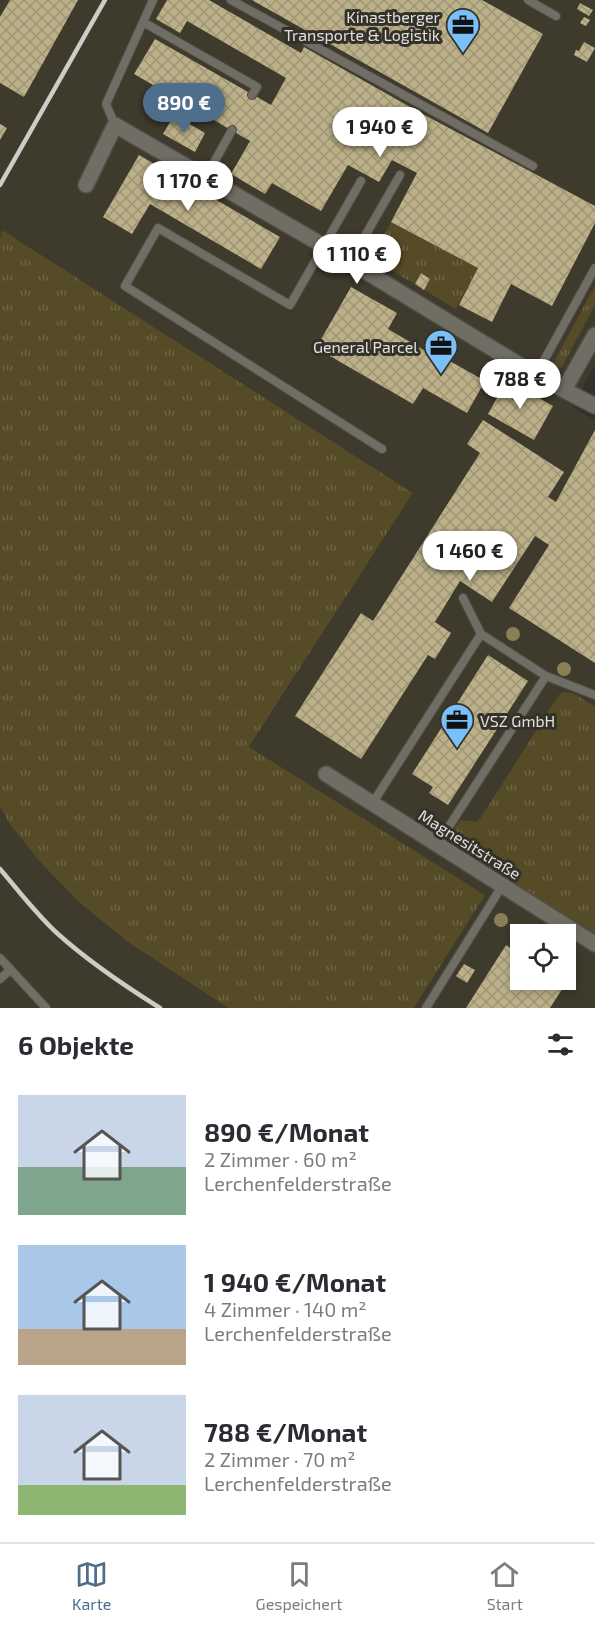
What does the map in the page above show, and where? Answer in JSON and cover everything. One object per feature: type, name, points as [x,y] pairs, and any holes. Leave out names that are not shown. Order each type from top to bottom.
[{"type":"street","points":[[86,185],[115,125],[324,246],[536,375],[595,406]]},
{"type":"street","points":[[564,390],[595,335]]},
{"type":"street","name":"Magnesitstraße","points":[[326,774],[595,944]]},
{"type":"lane","points":[[115,125],[106,104],[153,0]]},
{"type":"lane","points":[[231,0],[533,166]]},
{"type":"lane","points":[[528,0],[556,16]]},
{"type":"lane","points":[[143,22],[257,87],[252,95]]},
{"type":"lane","points":[[206,177],[232,130]]},
{"type":"lane","points":[[350,262],[400,175]]},
{"type":"lane","points":[[361,180],[290,305],[158,228],[125,286],[382,449]]},
{"type":"lane","points":[[536,375],[595,268]]},
{"type":"lane","points":[[463,598],[481,634],[546,676],[595,695]]},
{"type":"lane","points":[[372,804],[481,634]]},
{"type":"lane","points":[[437,845],[546,676]]},
{"type":"lane","points":[[426,1008],[502,886]]},
{"type":"lane","points":[[0,958],[46,1008]]},
{"type":"lane","points":[[0,979],[10,970]]},
{"type":"shaded area","points":[[0,0],[595,0],[595,365],[572,407],[595,420],[595,1008],[414,1008],[485,895],[249,748],[413,493],[2,231],[0,238]]},
{"type":"shaded area","points":[[0,807],[11,826],[41,863],[80,903],[128,942],[228,1008],[0,1008]]},
{"type":"green space","points":[[391,222],[478,268],[456,309],[424,290],[430,279],[421,273],[415,284],[371,259]]},
{"type":"green space","points":[[2,230],[413,493],[249,747],[485,895],[414,1008],[228,1008],[128,942],[80,903],[41,863],[11,826],[0,807],[0,238]]},
{"type":"green space","points":[[595,287],[595,305],[560,369],[553,365],[554,362]]},
{"type":"green space","points":[[562,692],[575,695],[595,707],[595,935],[460,851],[460,844],[453,836],[454,829],[461,820],[478,822]]},
{"type":"building","points":[[10,0],[78,0],[24,97],[0,83],[0,17]]},
{"type":"building","points":[[167,0],[209,0],[301,53],[304,47],[419,112],[595,206],[595,223],[552,306],[511,284],[492,322],[459,305],[478,268],[391,222],[417,173],[392,160],[379,182],[348,165],[321,211],[272,183],[265,194],[231,174],[250,141],[134,74],[155,39],[271,105],[286,78],[187,21],[180,33],[156,19]]},
{"type":"building","points":[[252,0],[482,0],[543,34],[488,133]]},
{"type":"building","points":[[580,3],[593,10],[589,16],[577,9]]},
{"type":"building","points":[[584,17],[590,20],[586,26],[580,23]]},
{"type":"building","points":[[584,42],[595,48],[587,62],[574,55]]},
{"type":"building","points":[[174,115],[205,133],[195,152],[163,134]]},
{"type":"building","points":[[0,124],[7,128],[0,140]]},
{"type":"building","points":[[139,155],[280,237],[261,269],[150,204],[132,234],[103,217]]},
{"type":"building","points":[[421,273],[430,279],[424,290],[415,284]]},
{"type":"building","points":[[351,287],[397,313],[388,329],[439,359],[441,356],[485,381],[467,413],[423,388],[413,404],[316,348]]},
{"type":"building","points":[[507,380],[553,406],[534,440],[488,414]]},
{"type":"building","points":[[483,420],[564,472],[548,497],[556,502],[595,430],[595,663],[509,608],[549,545],[535,536],[492,602],[460,581],[435,622],[451,633],[435,659],[428,655],[361,759],[295,716],[361,613],[373,621],[480,453],[467,444]]},
{"type":"building","points":[[488,655],[528,681],[448,805],[429,793],[433,787],[412,774]]},
{"type":"building","points":[[506,945],[510,948],[510,990],[562,990],[550,1008],[466,1008]]},
{"type":"building","points":[[464,964],[475,970],[467,983],[456,976]]},
{"type":"railway","points":[[0,185],[105,0]]},
{"type":"railway","points":[[0,869],[58,934],[107,973],[160,1008]]},
{"type":"place","name":"Kinastberger Transporte & Logistik","points":[[463,54]]},
{"type":"place","name":"General Parcel","points":[[441,375]]},
{"type":"place","name":"VSZ GmbH","points":[[457,749]]}]
